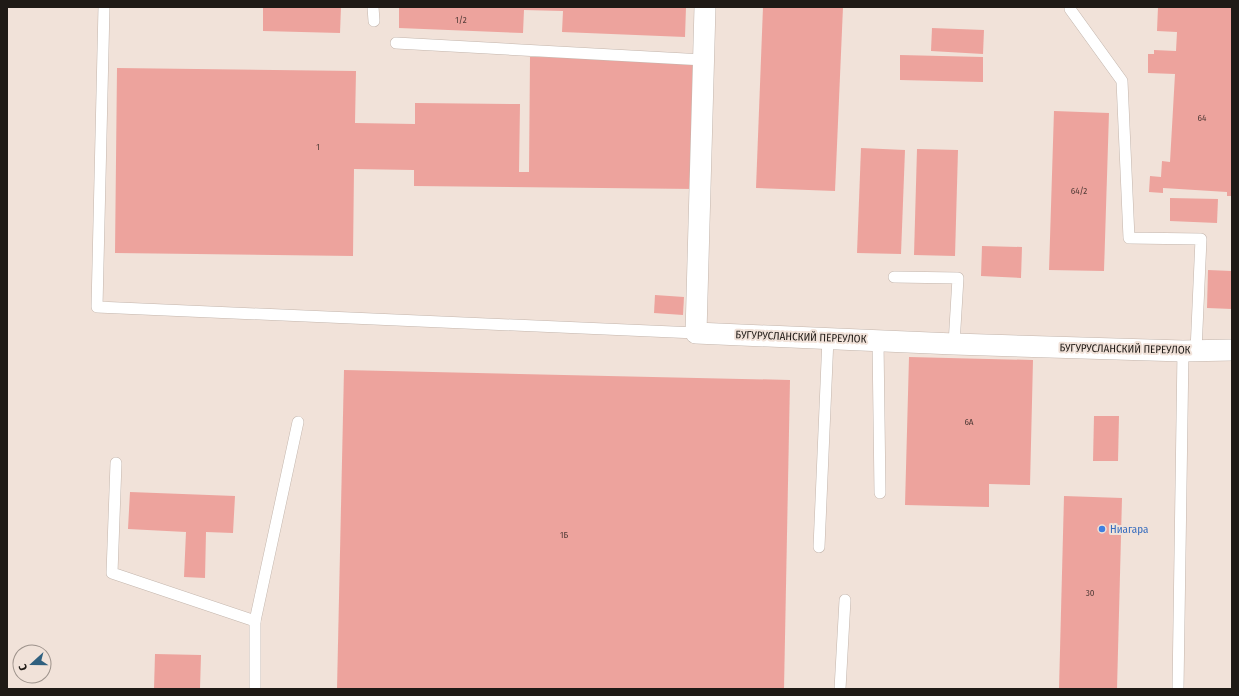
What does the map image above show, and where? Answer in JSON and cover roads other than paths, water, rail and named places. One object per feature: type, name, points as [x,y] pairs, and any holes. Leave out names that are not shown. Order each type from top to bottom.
[{"type":"street","points":[[696,333],[705,7]]},
{"type":"street","name":"БУГУРУСЛАНСКИЙ ПЕРЕУЛОК","points":[[696,333],[954,344],[1190,351],[1232,350]]},
{"type":"lane","points":[[104,7],[98,307],[696,333]]},
{"type":"lane","points":[[374,7],[374,21]]},
{"type":"lane","points":[[1070,7],[1122,80],[1129,238],[1201,239],[1190,351],[1178,689]]},
{"type":"lane","points":[[396,43],[704,60]]},
{"type":"lane","points":[[894,277],[958,278],[954,344]]},
{"type":"lane","points":[[819,547],[828,338]]},
{"type":"lane","points":[[878,341],[880,494]]},
{"type":"lane","points":[[255,689],[255,621],[298,422]]},
{"type":"lane","points":[[116,463],[112,573],[255,621]]},
{"type":"lane","points":[[840,689],[845,600]]},
{"type":"place","name":"Ниагара","points":[[1102,529]]}]
